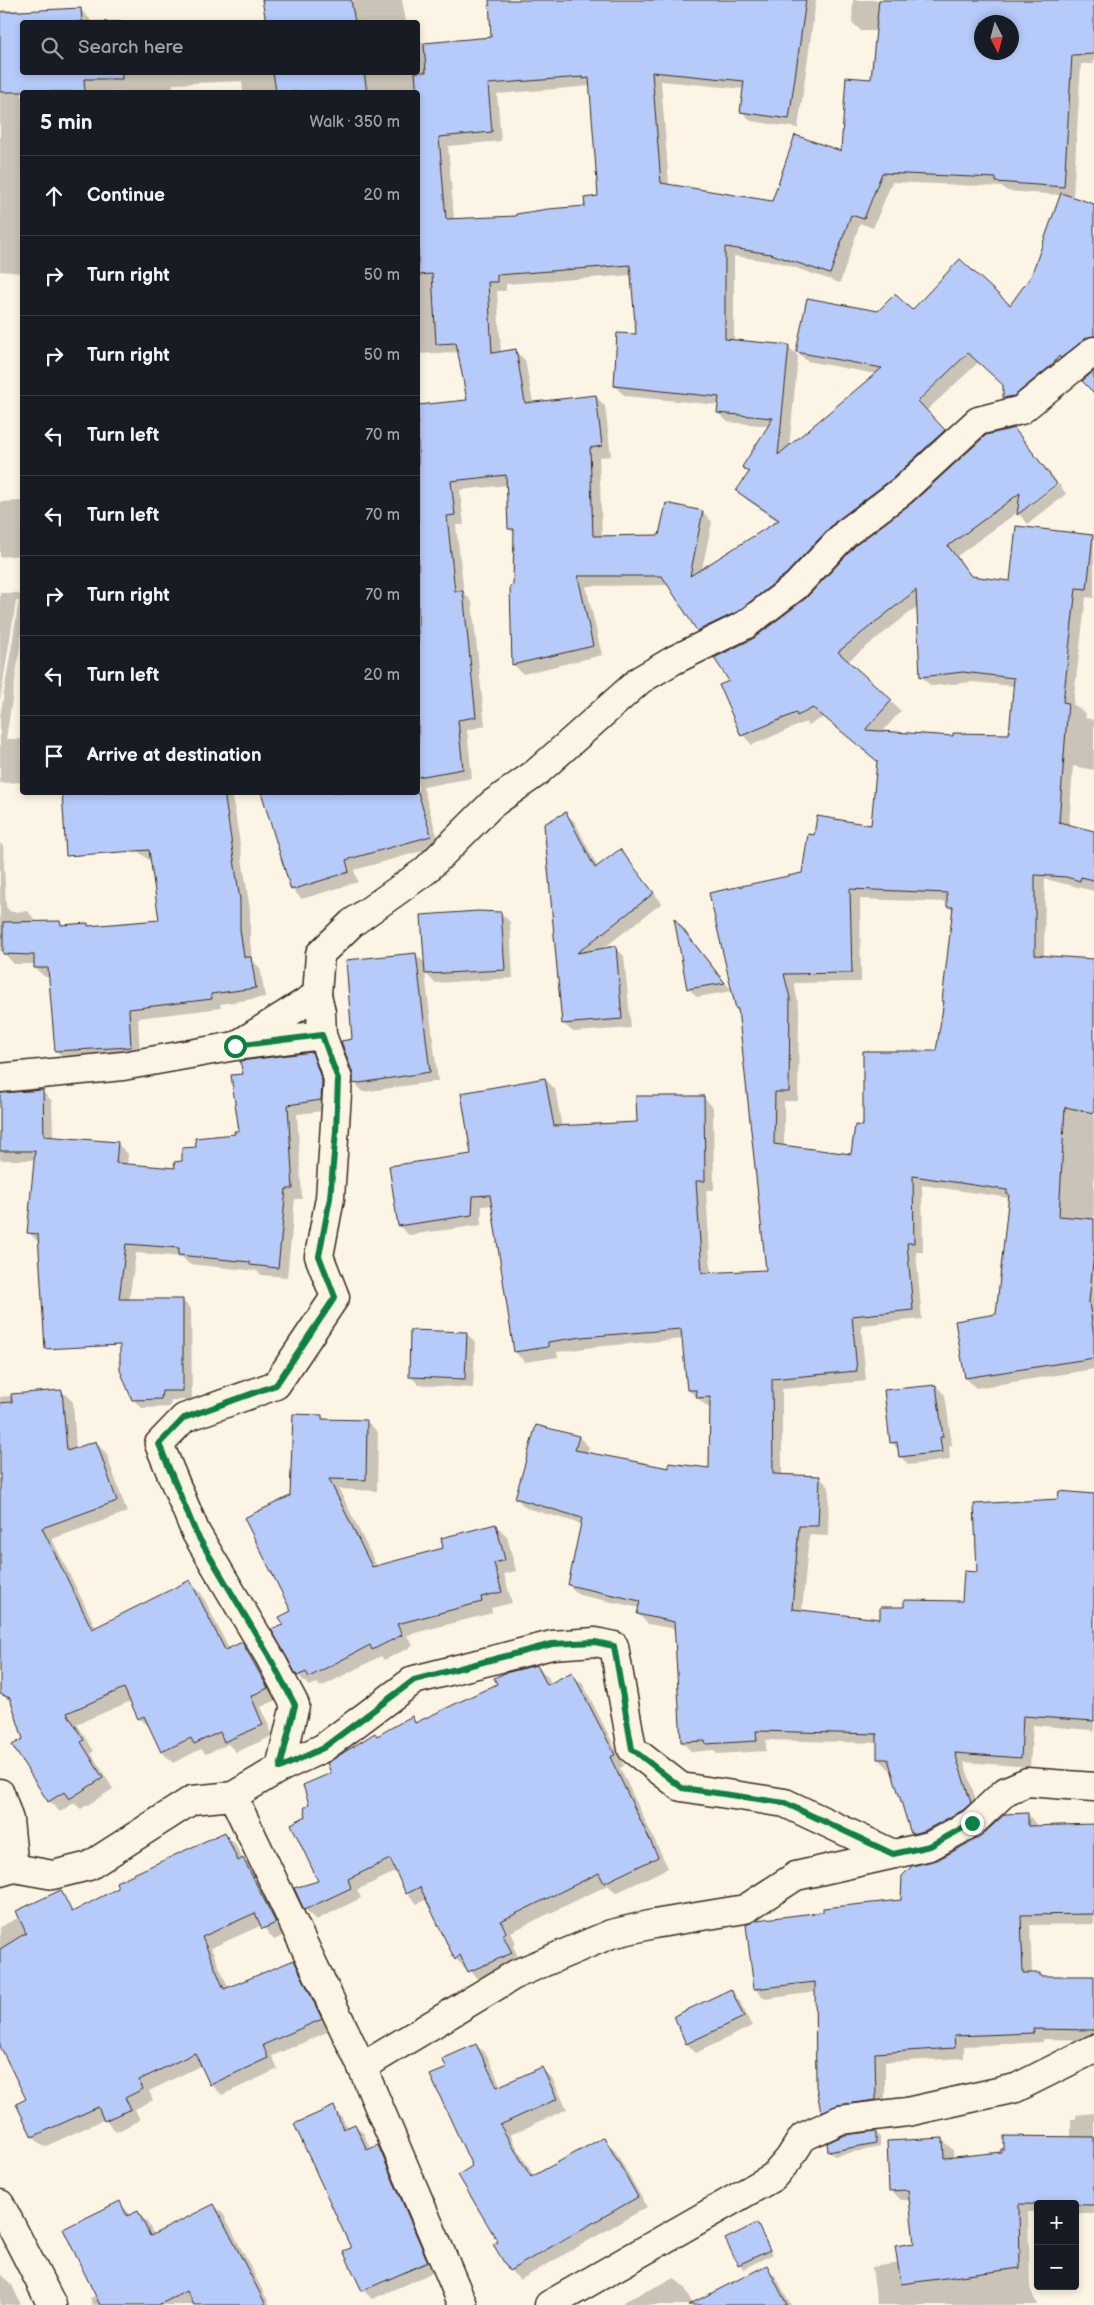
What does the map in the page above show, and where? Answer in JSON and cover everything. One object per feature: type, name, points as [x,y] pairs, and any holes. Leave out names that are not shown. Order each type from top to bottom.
[{"type":"street","points":[[280,1768],[295,1705],[269,1656],[196,1533],[159,1444],[184,1418],[276,1385],[335,1297],[319,1256],[330,1198],[338,1079],[322,1035],[321,1012],[317,995],[320,954],[352,923],[425,871],[492,804],[536,773],[640,680],[674,660],[745,625],[796,586],[846,533],[902,491],[978,421],[1021,410],[1094,351]]},
{"type":"street","points":[[235,1046],[317,995]]},
{"type":"street","points":[[0,1078],[123,1066],[235,1046],[322,1035]]},
{"type":"street","points":[[0,1793],[9,1820],[7,1870],[53,1875],[89,1866],[192,1800],[233,1796],[280,1768],[323,1748],[414,1680],[552,1644],[595,1642],[614,1646],[632,1749],[682,1788],[785,1803],[893,1854]]},
{"type":"street","points":[[362,2067],[516,1974],[610,1934],[654,1924],[745,1909],[796,1876],[930,1846],[972,1823],[1006,1792],[1027,1782],[1094,1787]]},
{"type":"street","points":[[233,1796],[362,2067],[463,2305]]},
{"type":"street","points":[[549,2305],[773,2177],[803,2137],[840,2120],[907,2112],[1016,2088],[1094,2049]]},
{"type":"street","points":[[3,2215],[52,2305]]},
{"type":"building","points":[[262,0],[351,0],[355,20],[266,20]]},
{"type":"building","points":[[489,0],[806,0],[789,119],[740,112],[744,81],[652,72],[661,183],[772,201],[795,135],[841,151],[846,77],[871,79],[879,0],[1094,0],[1094,54],[1072,55],[1064,187],[996,182],[996,178],[882,173],[864,219],[851,215],[830,274],[771,254],[725,247],[725,339],[789,345],[778,455],[882,368],[796,352],[807,298],[878,311],[895,294],[912,310],[960,259],[1010,305],[1031,276],[1061,193],[1094,204],[1094,336],[1085,339],[1061,358],[1059,356],[1053,364],[1014,396],[1003,398],[1003,385],[968,353],[918,401],[945,430],[892,479],[835,522],[786,574],[737,612],[697,631],[662,576],[578,576],[593,646],[512,665],[510,586],[513,585],[514,529],[508,529],[506,475],[451,481],[455,515],[447,516],[455,591],[463,591],[476,717],[458,720],[463,769],[420,777],[420,405],[467,400],[456,343],[436,344],[432,274],[420,275],[420,90],[417,90],[415,75],[420,75],[420,72],[426,72],[424,43],[491,37]],"holes":[[[583,77],[583,79],[589,78],[598,196],[584,198],[585,206],[548,209],[516,214],[516,216],[446,219],[439,137],[492,132],[488,84]],[[630,265],[636,334],[617,333],[614,386],[719,397],[717,413],[773,418],[742,467],[749,472],[736,491],[779,520],[690,576],[703,511],[666,503],[659,535],[593,536],[590,448],[602,446],[596,395],[525,403],[516,349],[492,353],[488,282],[497,282],[497,275]]]},
{"type":"building","points":[[81,8],[82,20],[20,20],[20,75],[122,75],[122,79],[84,79],[85,90],[20,90],[20,92],[0,92],[0,12]]},
{"type":"building","points":[[273,75],[364,75],[367,90],[276,90]]},
{"type":"building","points":[[1094,371],[1094,393],[1082,381]]},
{"type":"building","points":[[1014,428],[1057,484],[1017,515],[1020,493],[948,546],[971,576],[1010,581],[1016,526],[1093,535],[1087,589],[1076,588],[1063,702],[1068,703],[1059,822],[1094,831],[1094,880],[1081,877],[1080,881],[1066,877],[1035,875],[1035,955],[1094,959],[1094,1113],[1065,1107],[1059,1216],[1094,1219],[1094,1252],[1089,1302],[1094,1336],[1094,1358],[965,1378],[955,1321],[996,1314],[1009,1194],[1007,1194],[1007,1190],[913,1176],[914,1243],[907,1243],[913,1310],[852,1316],[857,1371],[772,1379],[773,1474],[820,1476],[818,1526],[799,1526],[792,1609],[880,1619],[880,1607],[904,1607],[904,1600],[962,1601],[964,1571],[977,1572],[974,1504],[1058,1499],[1059,1491],[1094,1494],[1094,1721],[1023,1716],[1021,1758],[955,1753],[971,1803],[963,1810],[924,1831],[911,1834],[888,1759],[877,1759],[877,1734],[756,1731],[757,1741],[706,1744],[705,1741],[681,1742],[674,1622],[637,1614],[640,1601],[568,1585],[582,1518],[515,1498],[536,1425],[579,1436],[575,1450],[669,1468],[669,1463],[709,1468],[710,1397],[697,1398],[696,1390],[687,1390],[681,1329],[582,1337],[548,1342],[548,1347],[514,1352],[490,1195],[473,1196],[472,1215],[398,1226],[389,1166],[471,1154],[461,1093],[545,1078],[554,1126],[637,1122],[636,1096],[704,1096],[705,1181],[696,1181],[702,1273],[766,1270],[738,1009],[736,1009],[709,893],[802,873],[808,834],[814,835],[817,816],[871,825],[877,761],[813,708],[797,716],[796,713],[741,736],[719,685],[729,681],[714,658],[754,638],[806,598],[856,545],[913,502],[986,435]],"holes":[[[916,590],[920,677],[963,672],[1014,678],[1009,734],[953,733],[953,736],[865,730],[892,700],[838,652]],[[850,889],[947,893],[947,907],[953,907],[942,1001],[944,1001],[936,1051],[863,1051],[863,1126],[855,1125],[851,1154],[774,1144],[775,1092],[789,1092],[790,998],[784,974],[852,973]]]},
{"type":"building","points":[[62,795],[224,795],[240,900],[240,929],[244,957],[251,957],[256,988],[211,994],[212,999],[129,1009],[131,1047],[55,1051],[48,968],[34,968],[34,955],[3,954],[3,922],[60,921],[61,925],[88,923],[88,926],[159,920],[149,850],[66,856]]},
{"type":"building","points":[[262,795],[419,795],[431,836],[346,860],[349,872],[291,890]]},
{"type":"building","points":[[566,812],[595,868],[620,849],[654,893],[577,953],[616,946],[622,1019],[562,1024],[544,824]]},
{"type":"building","points":[[478,911],[501,912],[505,970],[425,974],[421,915]]},
{"type":"building","points":[[674,918],[725,983],[687,989]]},
{"type":"building","points":[[416,953],[430,1072],[353,1084],[353,1074],[341,1041],[352,1039],[346,960]]},
{"type":"building","points":[[312,1052],[322,1081],[321,1100],[288,1105],[293,1189],[286,1189],[278,1268],[250,1265],[250,1262],[178,1255],[179,1248],[126,1244],[119,1299],[183,1299],[183,1391],[162,1391],[161,1399],[132,1400],[120,1370],[120,1345],[45,1349],[38,1234],[27,1233],[35,1151],[0,1151],[0,1093],[43,1090],[44,1136],[118,1142],[116,1163],[175,1168],[174,1162],[182,1161],[182,1148],[196,1147],[195,1138],[235,1134],[234,1131],[239,1131],[231,1075],[243,1074],[240,1061]]},
{"type":"building","points":[[410,1330],[467,1332],[465,1379],[409,1377]]},
{"type":"building","points":[[936,1385],[943,1437],[940,1437],[942,1452],[899,1457],[897,1442],[890,1443],[884,1390]]},
{"type":"building","points":[[62,1390],[67,1451],[96,1441],[117,1501],[42,1528],[92,1629],[190,1580],[225,1650],[242,1642],[268,1688],[251,1696],[263,1725],[224,1742],[220,1732],[194,1744],[191,1738],[161,1752],[144,1716],[138,1719],[124,1688],[67,1713],[84,1740],[81,1742],[103,1778],[69,1799],[64,1792],[48,1802],[12,1745],[23,1739],[10,1698],[0,1694],[0,1403],[12,1402],[11,1394]]},
{"type":"building","points":[[293,1414],[322,1415],[322,1419],[367,1420],[366,1480],[329,1479],[372,1567],[443,1548],[441,1538],[496,1524],[505,1560],[494,1563],[502,1592],[481,1597],[482,1602],[397,1624],[402,1635],[372,1650],[370,1645],[309,1677],[306,1672],[297,1676],[271,1629],[283,1625],[279,1617],[291,1611],[244,1518],[290,1496]]},
{"type":"building","points":[[537,1665],[547,1685],[572,1672],[615,1755],[610,1757],[658,1857],[604,1883],[599,1873],[501,1921],[506,1932],[503,1935],[512,1953],[468,1972],[460,1955],[455,1960],[420,1887],[406,1894],[390,1859],[348,1879],[351,1888],[304,1910],[294,1888],[318,1881],[291,1824],[306,1816],[304,1808],[309,1804],[303,1785],[331,1773],[327,1763],[375,1733],[377,1736],[412,1716],[415,1723],[497,1684],[494,1678],[505,1673]]},
{"type":"building","points":[[1028,1813],[1028,1826],[1094,1824],[1094,1914],[1021,1915],[1023,1973],[1040,1973],[1040,1976],[1094,1976],[1094,2030],[1033,2029],[1034,2033],[954,2036],[955,2048],[875,2053],[876,2100],[838,2105],[821,2112],[816,2086],[815,1982],[754,1989],[746,1925],[756,1920],[823,1912],[823,1908],[901,1900],[902,1876],[912,1866],[937,1860],[980,1837],[1005,1814]]},
{"type":"building","points":[[225,1832],[238,1861],[243,1858],[276,1923],[262,1929],[255,1913],[202,1937],[224,1989],[294,1960],[322,2019],[263,2045],[268,2058],[210,2085],[195,2053],[139,2080],[143,2089],[125,2098],[131,2109],[104,2121],[98,2107],[32,2137],[16,2104],[26,2099],[0,2046],[0,1949],[26,1933],[16,1911],[61,1890],[72,1912],[118,1888],[116,1882]]},
{"type":"building","points":[[731,1989],[744,2017],[686,2044],[674,2016]]},
{"type":"building","points":[[476,2044],[497,2087],[542,2067],[557,2099],[500,2125],[531,2177],[604,2137],[638,2197],[509,2271],[493,2244],[498,2242],[458,2175],[472,2166],[430,2075],[447,2068],[442,2059]]},
{"type":"building","points":[[334,2106],[343,2129],[355,2124],[367,2150],[378,2145],[428,2262],[362,2291],[343,2251],[351,2248],[294,2124]]},
{"type":"building","points":[[876,2131],[876,2143],[828,2152],[827,2143],[844,2135]]},
{"type":"building","points":[[1004,2136],[1094,2137],[1094,2205],[1079,2205],[1079,2200],[1034,2200],[1034,2204],[1019,2204],[1020,2268],[901,2284],[895,2246],[914,2243],[908,2190],[889,2191],[887,2141],[943,2138],[944,2158],[1001,2152],[1001,2149],[1004,2149]]},
{"type":"building","points":[[120,2201],[127,2216],[138,2211],[150,2236],[214,2204],[266,2305],[194,2305],[187,2291],[158,2305],[100,2305],[63,2229]]},
{"type":"building","points":[[757,2223],[770,2250],[738,2265],[725,2239]]},
{"type":"building","points":[[767,2265],[787,2305],[688,2305]]},
{"type":"route","points":[[235,1046],[322,1035],[338,1079],[330,1198],[319,1256],[335,1297],[276,1385],[184,1418],[159,1444],[196,1533],[269,1656],[295,1705],[294,1716],[280,1768],[323,1748],[414,1680],[552,1644],[595,1642],[614,1646],[632,1749],[682,1788],[785,1803],[893,1854],[930,1846],[972,1823]]}]
